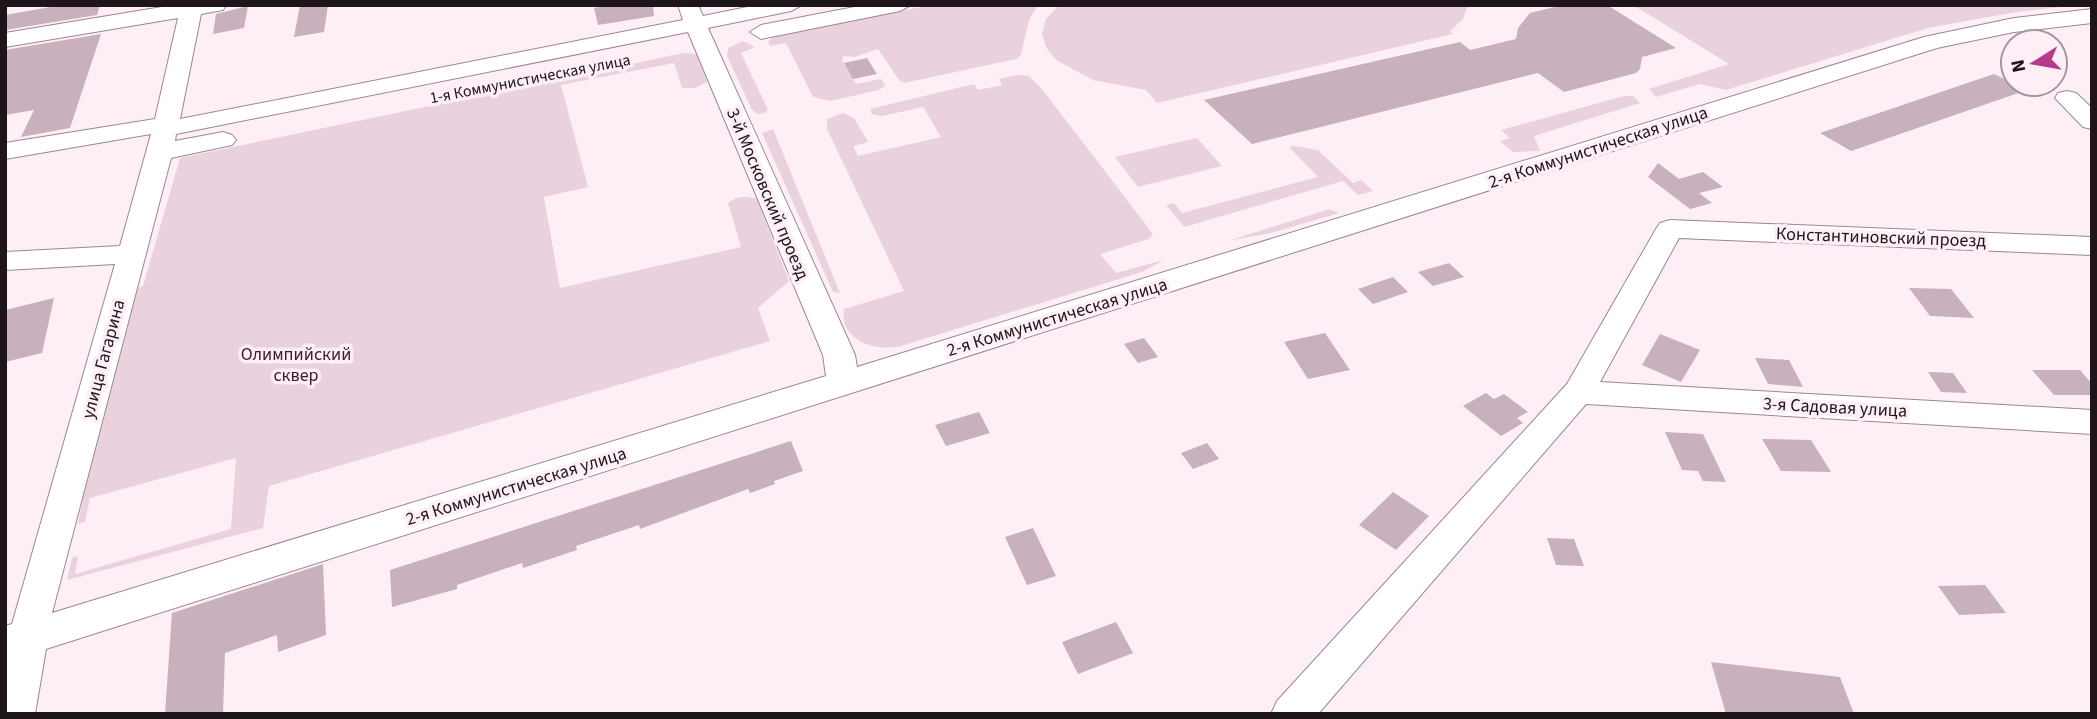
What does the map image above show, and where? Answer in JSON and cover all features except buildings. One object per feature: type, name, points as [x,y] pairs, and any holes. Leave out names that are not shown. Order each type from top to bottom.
[{"type":"street","points":[[5,151],[154,126],[163,141],[791,5]]},
{"type":"street","points":[[696,25],[900,5]]},
{"type":"street","points":[[5,40],[200,7]]},
{"type":"street","name":"улица Гагарина","points":[[14,714],[16,640],[132,254],[200,7]]},
{"type":"street","name":"2-я Коммунистическая улица","points":[[16,640],[1932,42],[1999,27],[2092,16]]},
{"type":"street","name":"3-й Московский проезд","points":[[696,25],[839,355],[843,383]]},
{"type":"street","points":[[2067,99],[2092,122]]},
{"type":"street","name":"Константиновский проезд","points":[[1578,392],[1670,229],[2092,246]]},
{"type":"street","points":[[5,261],[132,254]]},
{"type":"street","points":[[1292,714],[1578,392]]},
{"type":"street","name":"3-я Садовая улица","points":[[1578,392],[2092,422]]},
{"type":"green space","points":[[932,5],[1038,5],[1029,20],[1021,55],[1016,59],[904,83],[899,80],[878,49],[855,57],[844,56],[842,60],[856,84],[881,79],[885,86],[879,90],[830,101],[813,97],[786,43],[771,46],[768,42],[775,35]]},
{"type":"green space","points":[[1059,5],[1468,5],[1463,19],[1450,31],[1453,34],[1157,103],[1146,90],[1093,80],[1056,60],[1046,47],[1042,34],[1046,19]]},
{"type":"green space","points":[[1633,5],[2078,5],[2016,12],[1928,28],[1726,90],[1700,84],[1656,97],[1649,89],[1729,64]]},
{"type":"green space","points":[[743,41],[755,47],[741,53],[768,110],[765,113],[758,114],[752,110],[727,56],[728,48]]},
{"type":"green space","name":"Олимпийский сквер","points":[[684,53],[697,54],[707,82],[695,88],[682,88],[674,63],[561,85],[588,187],[544,197],[560,288],[741,247],[728,203],[742,197],[757,199],[789,281],[758,308],[770,341],[269,486],[263,528],[67,580],[72,558],[78,556],[75,574],[231,529],[236,458],[90,498],[85,522],[78,524],[122,292],[143,286],[180,158]]},
{"type":"green space","points":[[1017,75],[1029,76],[1042,89],[1153,234],[1149,239],[1100,254],[1116,273],[1164,260],[1142,272],[901,346],[881,347],[861,342],[847,329],[844,309],[904,291],[827,129],[827,119],[843,113],[854,118],[868,142],[853,146],[858,156],[941,137],[923,107],[882,116],[872,114],[870,109],[974,84],[978,90],[1002,85],[999,79]]},
{"type":"green space","points":[[1624,96],[1633,96],[1640,103],[1534,136],[1540,151],[1513,152],[1500,141],[1510,138],[1501,130]]},
{"type":"green space","points":[[773,129],[840,293],[833,292],[762,133]]},
{"type":"green space","points":[[1197,138],[1222,166],[1138,187],[1115,157]]},
{"type":"green space","points":[[1289,147],[1318,150],[1353,183],[1361,180],[1373,191],[1358,195],[1343,181],[1184,227],[1166,205],[1174,203],[1182,213],[1318,177]]},
{"type":"green space","points":[[1329,209],[1339,213],[1267,234],[1231,240]]}]
